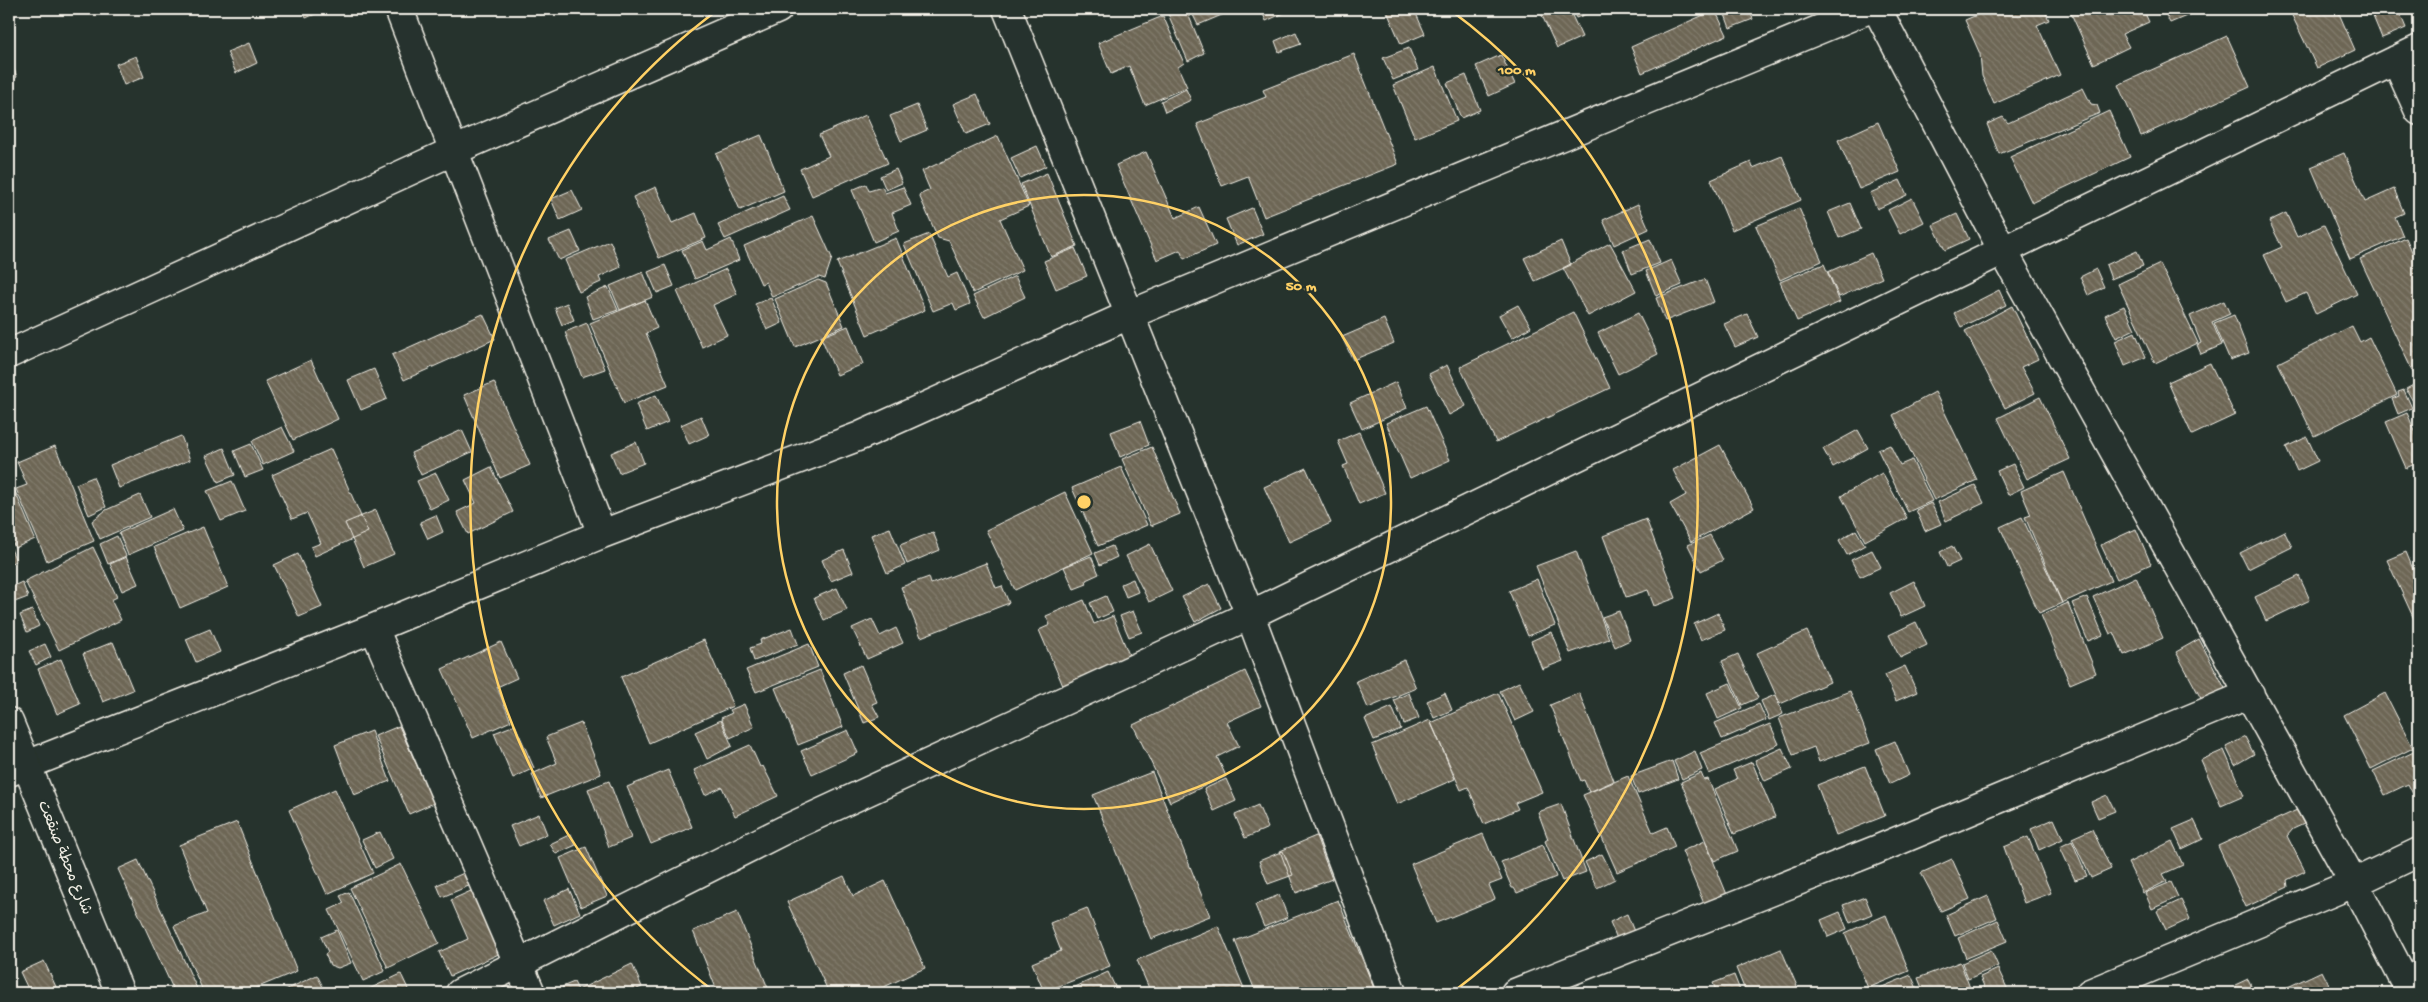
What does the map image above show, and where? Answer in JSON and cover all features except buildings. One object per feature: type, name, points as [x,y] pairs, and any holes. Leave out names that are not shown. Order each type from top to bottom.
[{"type":"street","points":[[399,9],[602,534]]},
{"type":"street","points":[[9,354],[453,151],[778,9]]},
{"type":"street","points":[[1008,9],[1250,615],[1392,993]]},
{"type":"street","points":[[17,768],[374,628],[602,534],[860,436],[1130,314],[1869,9]]},
{"type":"street","points":[[1878,9],[2004,251],[2354,883],[2411,993]]},
{"type":"street","points":[[460,993],[784,830],[1250,615],[2408,54],[2419,110]]},
{"type":"street","points":[[374,628],[531,993]]},
{"type":"street","points":[[1515,993],[1876,850],[2250,694]]},
{"type":"street","name":"شارع محطة صنقعت","points":[[9,722],[17,768],[120,993]]},
{"type":"street","points":[[2090,993],[2354,883],[2419,852]]}]
